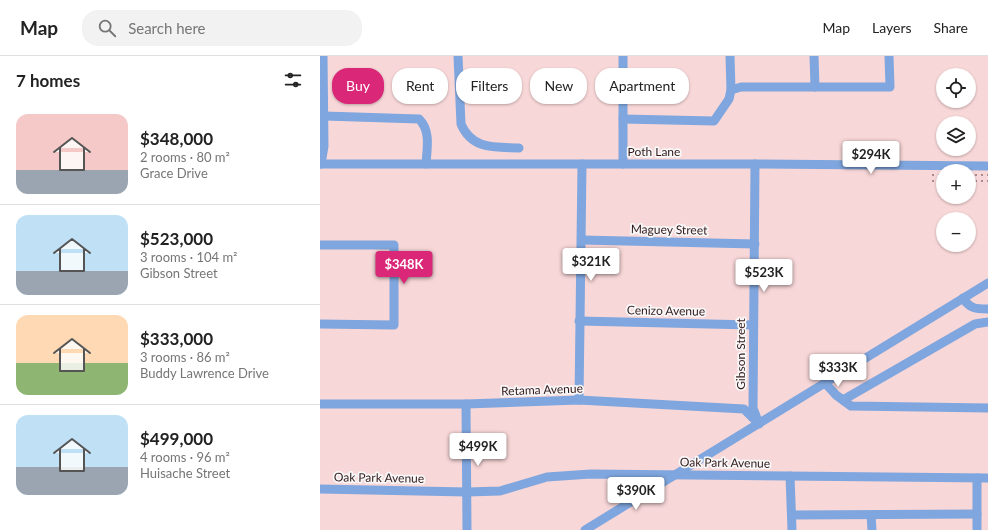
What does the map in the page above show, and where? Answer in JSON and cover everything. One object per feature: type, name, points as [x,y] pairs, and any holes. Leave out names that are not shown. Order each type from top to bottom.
[{"type":"street","points":[[321,164],[324,146],[323,56]]},
{"type":"street","points":[[458,56],[461,124],[465,134],[474,141],[489,147],[519,148]]},
{"type":"street","points":[[623,56],[623,164]]},
{"type":"street","points":[[623,119],[714,121],[728,99],[731,90],[730,56]]},
{"type":"street","points":[[814,56],[815,87]]},
{"type":"street","points":[[731,90],[741,87],[890,87],[889,56]]},
{"type":"street","points":[[324,116],[419,119],[425,125],[427,132],[426,164]]},
{"type":"street","name":"Poth Lane","points":[[321,164],[755,164],[988,166]]},
{"type":"street","points":[[579,400],[582,164]]},
{"type":"street","name":"Gibson Street","points":[[755,164],[753,408],[759,424]]},
{"type":"street","name":"Maguey Street","points":[[582,240],[755,244]]},
{"type":"street","points":[[320,244],[394,245],[394,325],[320,324]]},
{"type":"street","points":[[585,530],[988,283]]},
{"type":"street","points":[[963,298],[968,306],[975,309],[988,309]]},
{"type":"street","name":"Cenizo Avenue","points":[[580,321],[753,325]]},
{"type":"street","points":[[843,400],[975,324],[988,322]]},
{"type":"street","points":[[825,383],[851,406],[988,408]]},
{"type":"street","name":"Retama Avenue","points":[[320,404],[466,404],[579,400],[744,409],[759,424]]},
{"type":"street","points":[[466,404],[467,530]]},
{"type":"street","name":"Oak Park Avenue","points":[[320,489],[467,492],[500,491],[547,477],[591,474],[988,478]]},
{"type":"street","points":[[790,476],[792,530]]},
{"type":"street","points":[[977,478],[977,530]]},
{"type":"street","points":[[792,515],[977,514]]},
{"type":"street","points":[[871,515],[872,530]]},
{"type":"shaded area","points":[[320,56],[988,56],[988,530],[320,530]]},
{"type":"railway","points":[[976,175],[988,175]]},
{"type":"railway","points":[[976,181],[988,181]]}]
